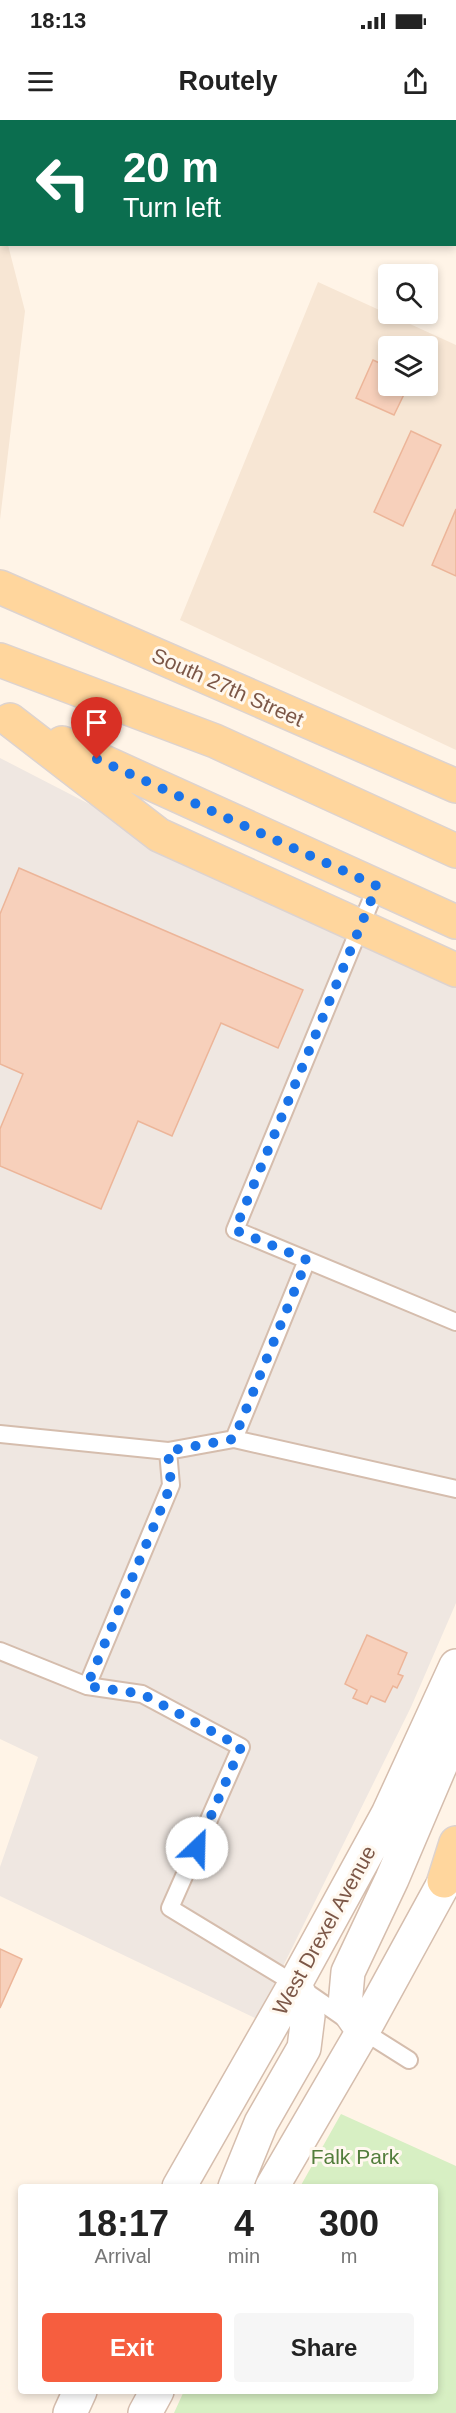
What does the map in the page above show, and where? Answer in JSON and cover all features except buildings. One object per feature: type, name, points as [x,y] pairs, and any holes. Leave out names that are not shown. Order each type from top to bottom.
[{"type":"main road","name":"South 27th Street","points":[[0,587],[456,786]]},
{"type":"main road","points":[[0,660],[215,741],[456,851]]},
{"type":"main road","points":[[5,717],[456,922]]},
{"type":"main road","points":[[5,717],[159,835],[456,970]]},
{"type":"main road","points":[[450,1871],[456,1843]]},
{"type":"street","name":"West Drexel Avenue","points":[[181,2184],[295,1984],[388,1814],[456,1666]]},
{"type":"street","points":[[363,2031],[345,2005],[348,1972],[392,1879],[441,1764],[456,1705]]},
{"type":"street","points":[[274,2184],[363,2031],[450,1871]]},
{"type":"street","points":[[236,2184],[261,2123],[304,2048],[308,2016],[295,1984]]},
{"type":"street","points":[[70,2413],[79,2394]]},
{"type":"street","points":[[145,2413],[155,2394]]},
{"type":"lane","points":[[377,886],[235,1230],[456,1322]]},
{"type":"lane","points":[[234,1439],[307,1260]]},
{"type":"lane","points":[[0,1434],[168,1451],[234,1439],[456,1489]]},
{"type":"lane","points":[[87,1686],[171,1485],[168,1451]]},
{"type":"lane","points":[[0,1651],[87,1686],[142,1694],[241,1747],[170,1908],[295,1984],[409,2061]]},
{"type":"shaded area","points":[[0,246],[8,246],[25,311],[0,520]]},
{"type":"shaded area","points":[[318,282],[378,309],[378,324],[410,324],[436,336],[378,336],[378,396],[438,396],[438,337],[456,345],[456,750],[180,620]]},
{"type":"shaded area","points":[[0,758],[312,919],[456,983],[456,1603],[411,1707],[257,2019],[0,1896],[0,1867],[38,1757],[0,1739]]},
{"type":"green space","name":"Falk Park","points":[[341,2114],[456,2166],[456,2413],[174,2413],[183,2394],[438,2394],[438,2184],[302,2184]]},
{"type":"route","points":[[97,759],[377,886],[235,1230],[307,1260],[234,1439],[168,1451],[171,1485],[87,1686],[142,1694],[241,1747],[197,1848]]}]
